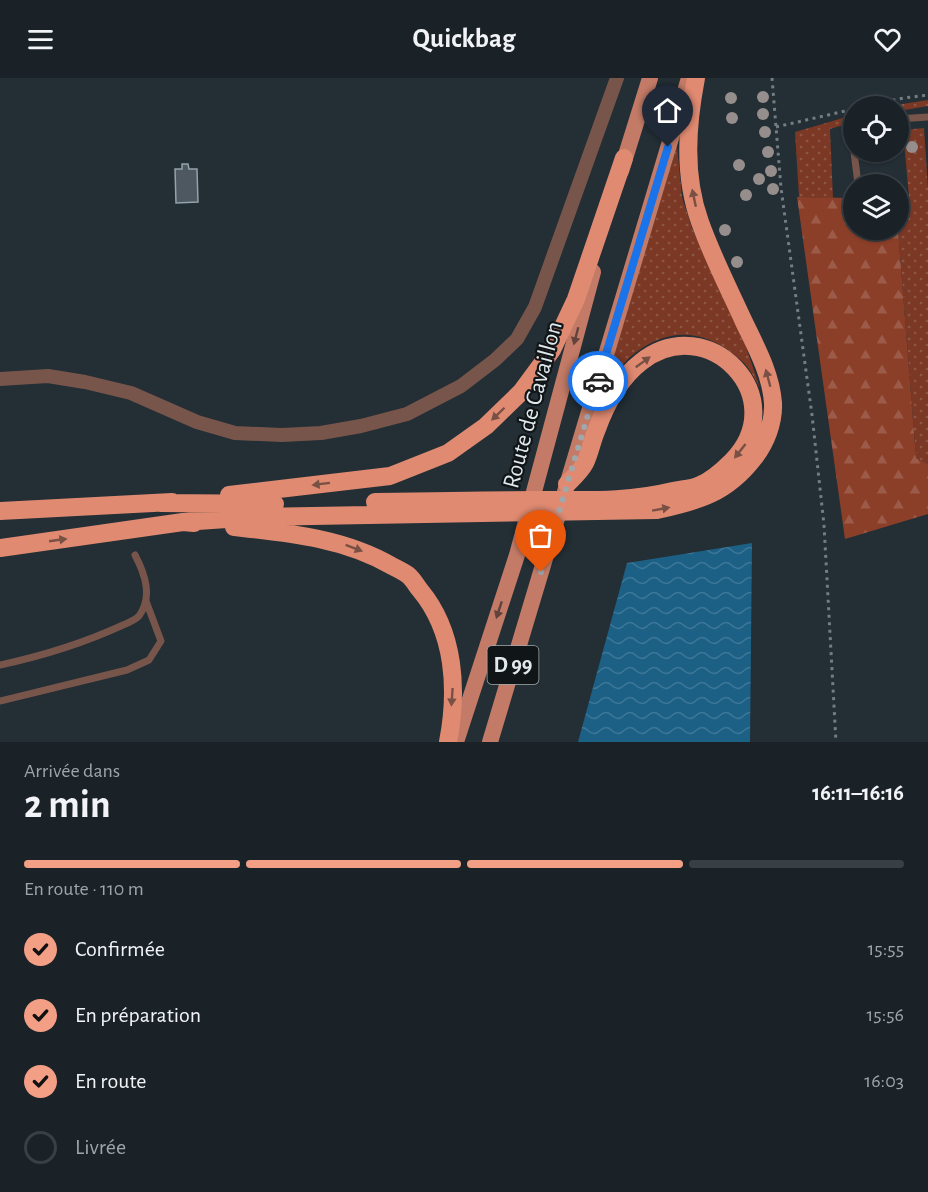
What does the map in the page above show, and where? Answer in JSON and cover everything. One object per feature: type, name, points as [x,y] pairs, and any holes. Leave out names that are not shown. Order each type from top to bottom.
[{"type":"highway","points":[[0,548],[183,522],[291,516],[657,510],[692,502],[717,493],[741,475],[759,452],[770,429],[773,404],[768,375],[699,221],[690,178],[687,147],[689,114],[696,78]]},
{"type":"highway","points":[[0,511],[160,503],[390,476],[448,453],[486,426],[521,393],[552,350],[576,298],[624,158]]},
{"type":"highway","points":[[160,503],[244,505],[629,500],[655,496],[699,485],[723,470],[740,453],[753,423],[754,403],[740,374],[727,360],[712,350],[697,345],[664,349],[642,361],[613,392],[579,465],[567,484]]},
{"type":"highway","points":[[183,522],[294,534],[340,543],[376,557],[409,576],[429,601],[448,639],[453,680],[448,742]]},
{"type":"main road","name":"Route de Cavaillon","points":[[456,742],[517,555],[624,158],[651,78]]},
{"type":"main road","points":[[579,465],[689,78]]},
{"type":"main road","name":"D 99","points":[[490,742],[567,484]]},
{"type":"street","points":[[0,379],[48,376],[85,382],[131,393],[197,422],[235,433],[282,435],[321,433],[362,426],[407,414],[460,386],[495,360],[518,339],[535,306],[617,78]]},
{"type":"lane","points":[[909,118],[928,117]]},
{"type":"lane","points":[[0,665],[31,658],[98,636],[138,618],[146,601],[147,582],[135,555]]},
{"type":"lane","points":[[0,701],[127,670],[149,660],[161,641],[146,601]]},
{"type":"path","points":[[772,78],[781,188],[812,415],[824,525],[836,742]]},
{"type":"path","points":[[909,97],[928,95]]},
{"type":"path","points":[[776,127],[843,112]]},
{"type":"shaded area","points":[[928,100],[928,106],[909,109],[909,103]]},
{"type":"shaded area","points":[[843,118],[843,125],[830,129],[833,198],[799,197],[795,132]]},
{"type":"shaded area","points":[[924,128],[928,189],[928,464],[916,458],[899,240],[909,240],[909,174],[907,174],[906,162],[909,162],[909,129]]},
{"type":"shaded area","points":[[677,146],[682,197],[692,228],[745,344],[760,388],[745,364],[728,350],[700,337],[686,335],[672,336],[643,347],[606,381]]},
{"type":"green space","points":[[797,197],[843,198],[843,240],[899,240],[916,458],[928,464],[928,514],[845,539]]},
{"type":"water","points":[[752,543],[750,742],[578,742],[627,563]]},
{"type":"building","points":[[182,164],[188,164],[189,169],[197,169],[198,202],[176,203],[175,169],[182,169]]},
{"type":"way so far","points":[[541,572],[598,381]]},
{"type":"route","points":[[598,381],[668,147]]}]
